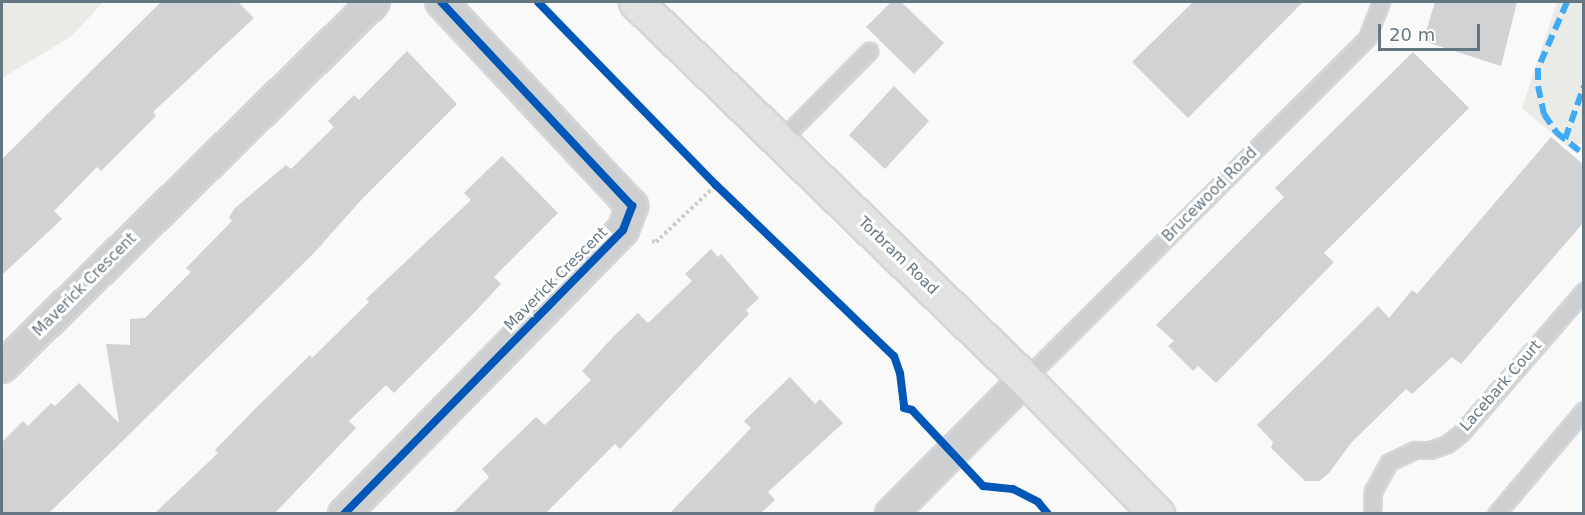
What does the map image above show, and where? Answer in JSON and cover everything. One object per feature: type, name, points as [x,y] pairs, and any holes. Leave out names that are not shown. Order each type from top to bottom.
[{"type":"main road","name":"Torbram Road","points":[[636,2],[1025,379],[1157,513]]},
{"type":"street","name":"Maverick Crescent","points":[[2,367],[374,2]]},
{"type":"street","name":"Maverick Crescent","points":[[344,513],[623,230],[632,206],[441,2]]},
{"type":"street","points":[[891,513],[1025,379]]},
{"type":"lane","name":"Brucewood Road","points":[[1025,379],[1367,38],[1380,2]]},
{"type":"lane","points":[[780,141],[869,51]]},
{"type":"lane","name":"Lacebark Court","points":[[1372,513],[1373,492],[1389,462],[1408,452],[1430,450],[1447,444],[1461,433],[1584,291]]},
{"type":"lane","points":[[1496,513],[1584,410]]},
{"type":"path","points":[[708,177],[724,193]]},
{"type":"path","points":[[623,230],[656,243],[716,185]]},
{"type":"shaded area","points":[[2,2],[103,2],[72,36],[2,78]]},
{"type":"shaded area","points":[[1557,2],[1583,2],[1583,140],[1574,152],[1522,108]]},
{"type":"building","points":[[161,2],[238,2],[254,18],[153,112],[156,116],[101,171],[97,167],[54,211],[62,219],[2,275],[2,159]]},
{"type":"building","points":[[891,2],[901,2],[944,43],[914,74],[866,27]]},
{"type":"building","points":[[1193,2],[1303,2],[1188,118],[1132,62]]},
{"type":"building","points":[[1435,2],[1517,2],[1501,66],[1423,41]]},
{"type":"building","points":[[407,51],[457,104],[362,199],[314,253],[49,513],[2,513],[2,442],[23,421],[28,426],[51,403],[55,406],[79,383],[119,423],[106,344],[130,345],[130,319],[145,318],[191,272],[186,268],[232,221],[229,217],[235,208],[286,165],[291,169],[334,127],[328,121],[354,95],[359,100]]},
{"type":"building","points":[[1413,52],[1469,108],[1324,253],[1334,262],[1216,383],[1198,366],[1193,371],[1168,346],[1174,341],[1156,325],[1284,197],[1275,188]]},
{"type":"building","points":[[894,86],[929,121],[885,169],[849,135]]},
{"type":"building","points":[[1551,137],[1584,165],[1584,222],[1461,364],[1452,357],[1412,394],[1406,389],[1351,443],[1329,473],[1319,481],[1305,481],[1271,448],[1273,442],[1257,425],[1378,306],[1389,318],[1412,290],[1417,294]]},
{"type":"building","points":[[502,156],[558,213],[494,277],[501,284],[471,316],[394,393],[386,385],[349,421],[356,428],[275,513],[155,513],[218,453],[215,450],[259,405],[310,355],[312,358],[369,302],[366,299],[471,200],[464,193]]},
{"type":"building","points":[[711,249],[718,257],[721,254],[759,298],[746,310],[749,314],[620,449],[615,444],[546,513],[453,513],[489,477],[482,469],[536,417],[545,425],[591,380],[582,371],[613,337],[638,313],[648,323],[692,281],[685,274]]},
{"type":"building","points":[[790,377],[815,404],[820,399],[843,423],[768,492],[775,500],[761,513],[670,513],[751,428],[744,421]]},
{"type":"marked path","points":[[1567,2],[1538,68],[1538,86],[1544,114],[1556,132],[1584,155]]},
{"type":"marked path","points":[[1565,139],[1584,86]]},
{"type":"cycle path","points":[[344,514],[623,230],[632,206],[441,2]]},
{"type":"cycle path","points":[[538,2],[716,185],[894,356],[900,373],[904,408],[912,410],[983,486],[1013,489],[1038,502],[1048,514]]}]
